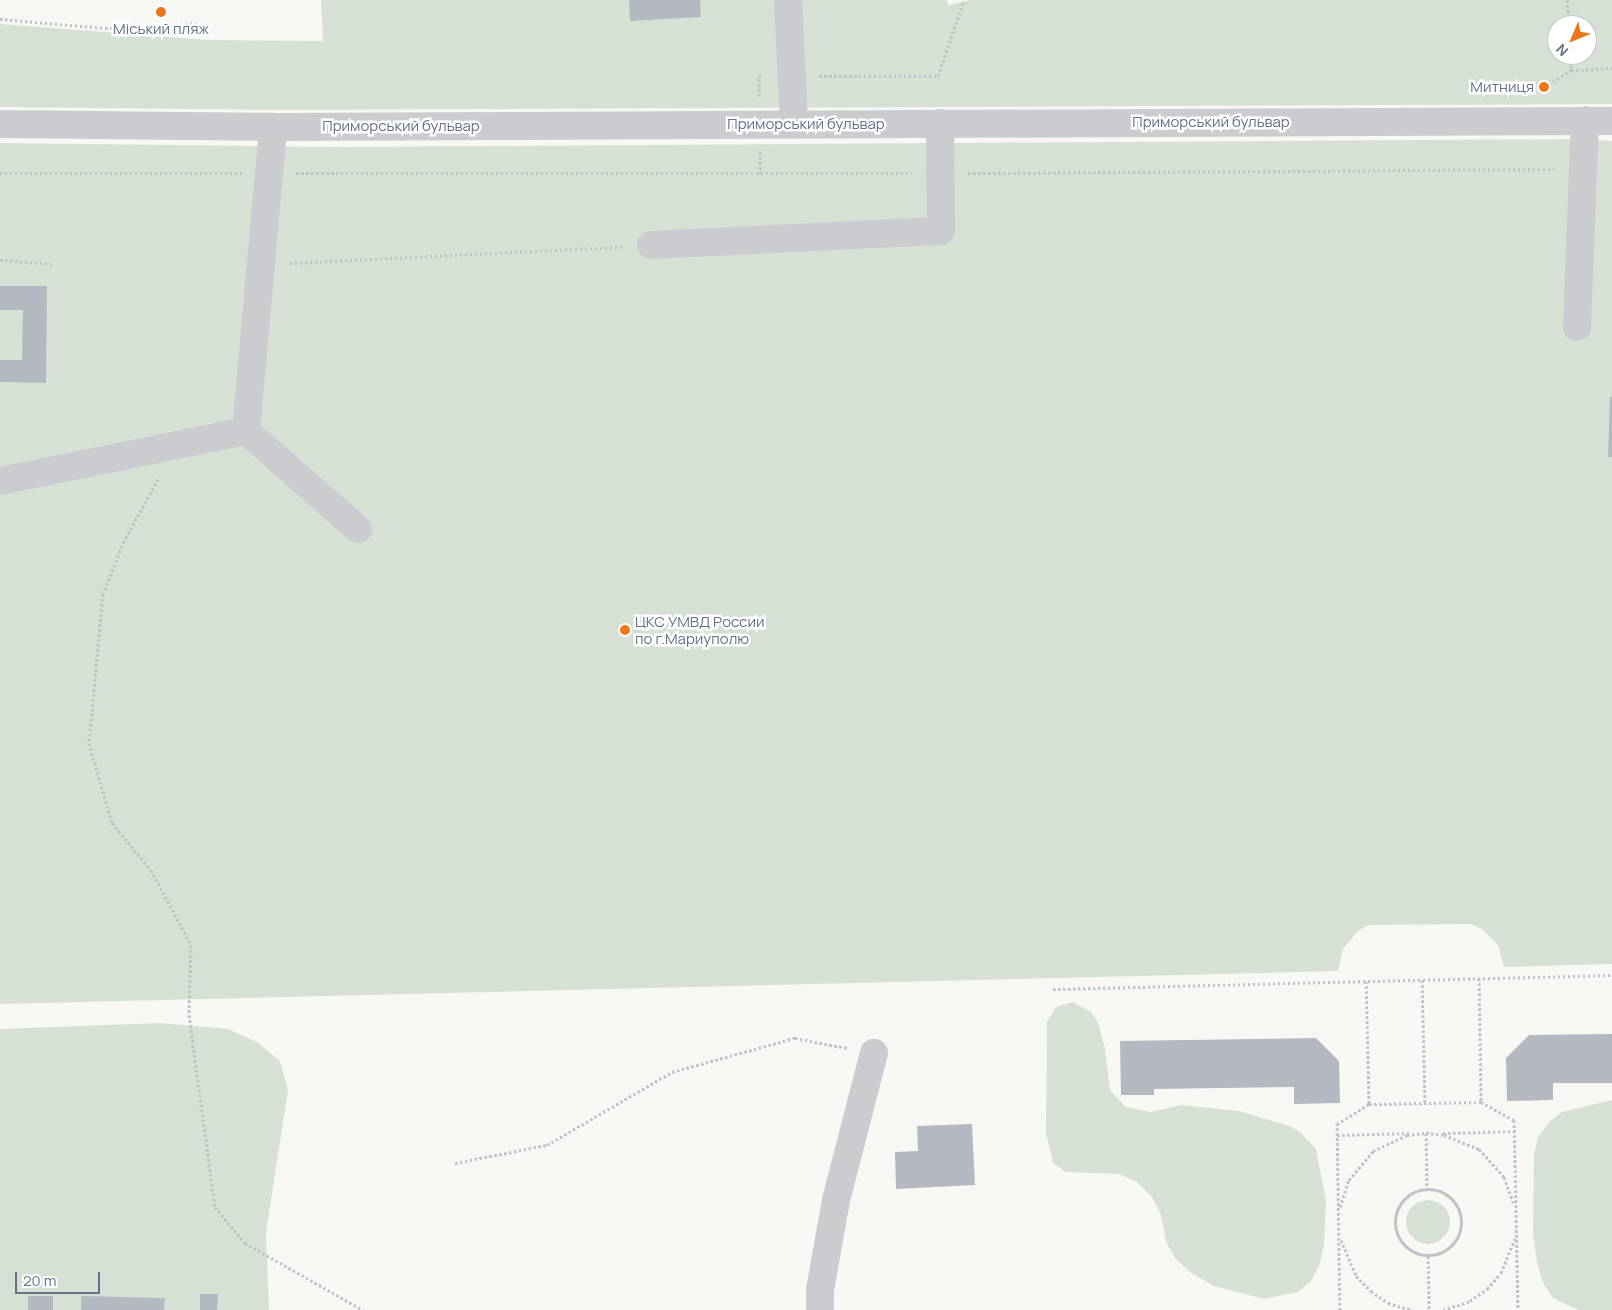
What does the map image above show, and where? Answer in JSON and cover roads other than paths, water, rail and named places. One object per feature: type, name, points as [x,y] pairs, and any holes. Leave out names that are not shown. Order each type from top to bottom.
[{"type":"street","points":[[788,0],[794,124]]},
{"type":"street","points":[[1577,327],[1585,120]]},
{"type":"street","name":"Приморський бульвар","points":[[0,124],[273,127],[1612,121]]},
{"type":"street","points":[[651,245],[941,231],[940,124]]},
{"type":"street","points":[[246,431],[273,127]]},
{"type":"street","points":[[0,481],[246,431]]},
{"type":"street","points":[[246,431],[358,529]]},
{"type":"street","points":[[820,1310],[820,1290],[836,1200],[874,1053]]},
{"type":"place","name":"Міський пляж","points":[[161,12]]},
{"type":"place","name":"Митниця","points":[[1544,87]]},
{"type":"place","name":"ЦКС УМВД России по г.Мариуполю","points":[[625,630]]}]
